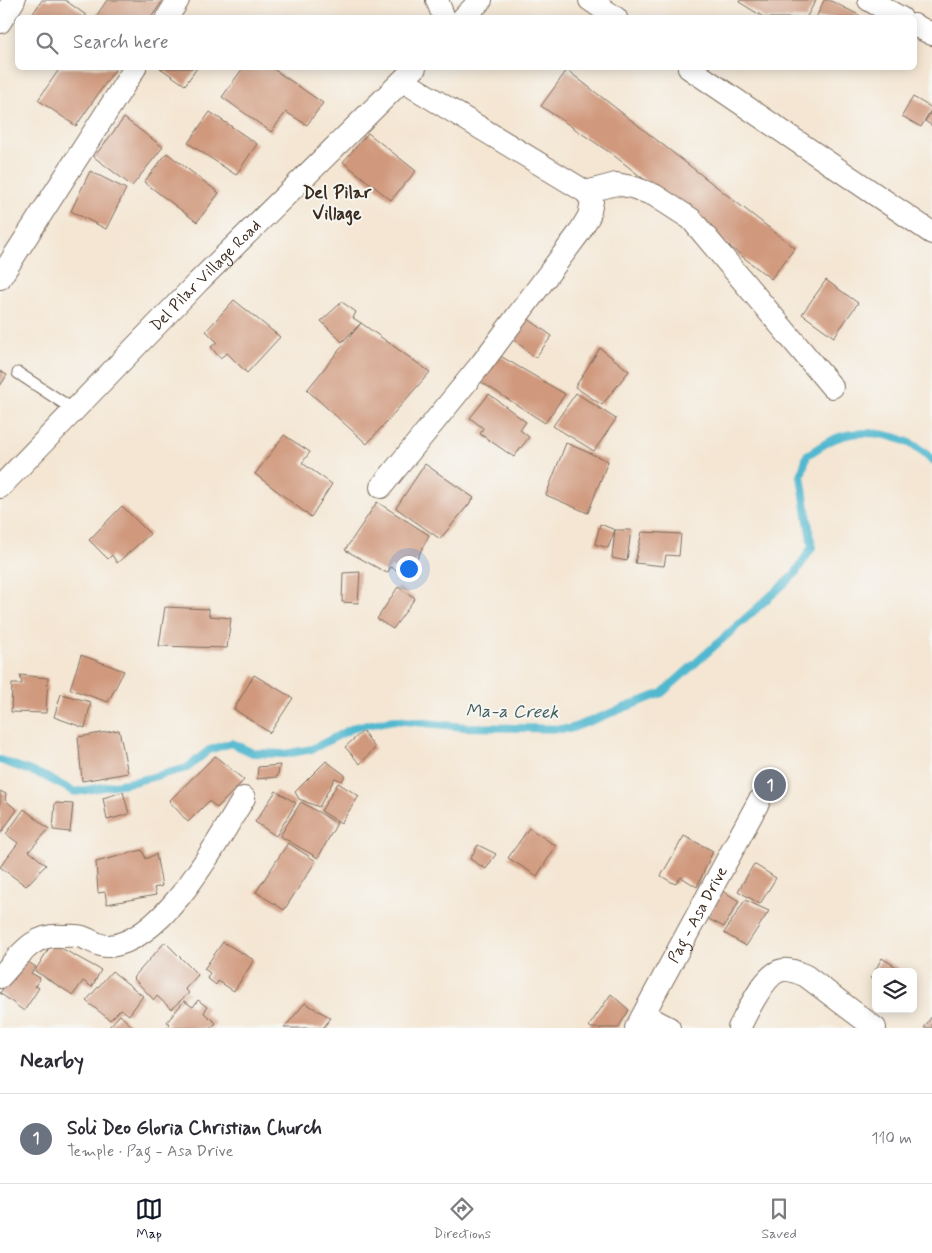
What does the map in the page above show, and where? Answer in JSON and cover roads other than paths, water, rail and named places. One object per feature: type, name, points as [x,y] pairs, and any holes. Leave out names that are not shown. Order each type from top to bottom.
[{"type":"street","points":[[0,22],[14,0]]},
{"type":"street","points":[[169,15],[178,0]]},
{"type":"street","points":[[437,0],[443,15]]},
{"type":"street","points":[[465,15],[481,0]]},
{"type":"street","points":[[590,0],[612,15]]},
{"type":"street","points":[[869,0],[896,15]]},
{"type":"street","points":[[917,26],[932,34]]},
{"type":"street","points":[[0,278],[134,70]]},
{"type":"street","points":[[692,70],[932,233]]},
{"type":"street","points":[[381,487],[482,363],[578,233],[591,208],[592,202],[586,192],[409,74]]},
{"type":"street","name":"Del Pilar Village Road","points":[[0,487],[198,282],[409,74]]},
{"type":"street","points":[[586,192],[616,184],[632,187],[654,195],[692,219],[832,387]]},
{"type":"street","points":[[0,977],[30,945],[51,934],[80,937],[109,946],[129,940],[149,928],[202,868],[244,798]]},
{"type":"street","name":"Pag - Asa Drive","points":[[640,1021],[759,801]]},
{"type":"street","points":[[739,1028],[766,982],[774,973],[783,970],[795,971],[806,976],[876,1028]]},
{"type":"street","points":[[640,1021],[669,1028]]},
{"type":"lane","points":[[18,373],[74,410]]},
{"type":"waterway","name":"Ma-a Creek","points":[[0,760],[44,776],[75,792],[137,781],[187,768],[209,750],[231,743],[253,753],[285,754],[312,749],[355,727],[394,720],[465,727],[570,729],[662,693],[794,575],[812,547],[801,476],[807,455],[834,439],[846,435],[873,433],[886,435],[912,444],[932,460]]},
{"type":"place","name":"Soli Deo Gloria Christian Church","points":[[770,785]]},
{"type":"district","name":"Del Pilar Village","points":[[337,203]]}]
